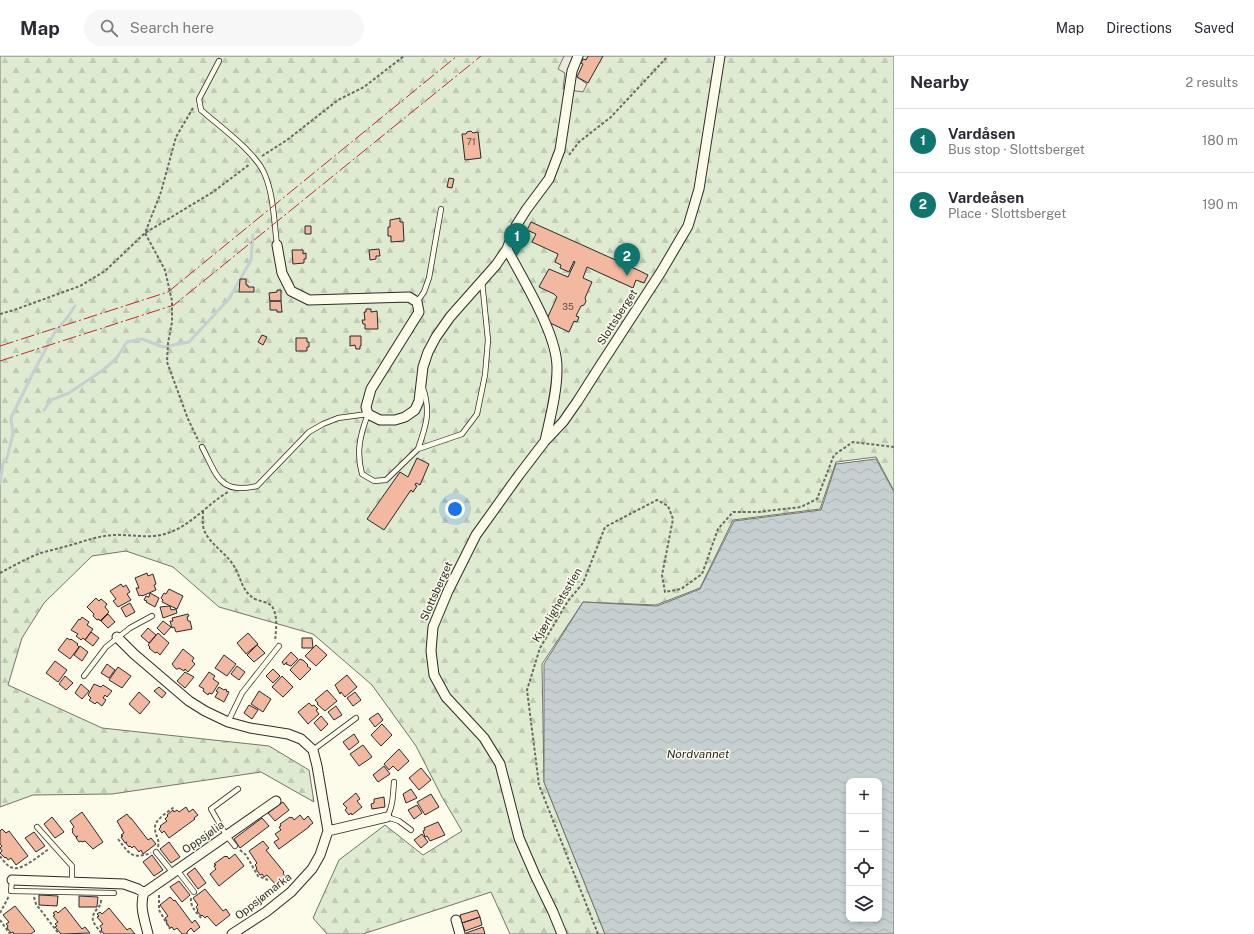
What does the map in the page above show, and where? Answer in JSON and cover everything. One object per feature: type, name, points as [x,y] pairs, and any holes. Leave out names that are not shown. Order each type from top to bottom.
[{"type":"street","points":[[277,245],[282,272],[291,291],[309,300],[409,297],[416,302],[419,312],[371,389],[366,407],[368,414],[380,420],[395,420],[405,417],[415,410],[419,401],[423,367],[428,352],[436,338],[450,317],[496,265],[507,249],[516,226],[549,179],[560,150],[572,71],[578,56]]},
{"type":"street","name":"Slottsberget","points":[[562,934],[520,838],[500,764],[484,738],[446,697],[434,675],[431,651],[433,627],[448,591],[476,535],[545,442],[563,422],[577,402],[662,272],[688,226],[699,189],[720,56]]},
{"type":"street","name":"Slottsberget","points":[[507,249],[540,312],[555,346],[557,369],[545,442]]},
{"type":"street","points":[[117,637],[134,654],[189,701],[205,712],[228,722],[250,728],[288,734],[301,739],[313,750]]},
{"type":"street","name":"Oppsjømarka","points":[[232,934],[266,912],[291,892],[301,883],[312,869],[320,855],[328,831],[313,750]]},
{"type":"street","name":"Oppsjølia","points":[[144,893],[276,801]]},
{"type":"street","points":[[328,831],[387,817]]},
{"type":"street","points":[[12,880],[124,884],[138,888],[144,893],[142,906],[148,934]]},
{"type":"street","points":[[456,920],[460,934]]},
{"type":"lane","points":[[219,61],[199,99],[201,110],[256,160],[265,175],[272,202],[277,245]]},
{"type":"lane","points":[[416,302],[424,292],[429,278],[442,209]]},
{"type":"lane","points":[[418,448],[462,434],[476,414],[485,375],[488,340],[482,280]]},
{"type":"lane","points":[[202,447],[219,479],[225,484],[234,488],[246,488],[256,486],[309,432],[322,424],[338,418],[368,414],[362,432],[359,460],[362,474],[374,481],[386,480],[418,448],[424,431],[427,415],[427,401],[421,384]]},
{"type":"lane","points":[[84,676],[106,648],[117,637],[152,616]]},
{"type":"lane","points":[[228,722],[242,693],[279,646]]},
{"type":"lane","points":[[313,750],[356,718]]},
{"type":"lane","points":[[394,782],[392,803],[387,817],[399,822],[411,830]]},
{"type":"lane","points":[[235,846],[226,835],[211,809],[238,789]]},
{"type":"lane","points":[[37,827],[72,866],[76,892]]},
{"type":"lane","points":[[156,852],[194,892]]},
{"type":"lane","points":[[12,880],[11,891],[114,893]]},
{"type":"path","points":[[0,314],[80,286],[105,271],[145,233],[213,192],[256,160],[287,140],[338,100],[364,87],[404,56]]},
{"type":"path","points":[[564,161],[579,142],[611,117],[668,56]]},
{"type":"path","points":[[145,233],[162,192],[176,137],[199,99]]},
{"type":"path","points":[[145,233],[165,270],[172,301],[172,322],[168,343],[167,362],[188,419],[202,447]]},
{"type":"path","name":"Kjærlighetsstien","points":[[598,934],[539,785],[527,690],[540,648],[568,601],[582,583],[605,527],[657,500],[668,506],[673,520],[662,575],[665,592],[681,589],[702,574],[718,529],[734,512],[758,512],[801,507],[817,499],[834,455],[853,442],[894,447]]},
{"type":"path","points":[[0,573],[28,558],[96,537],[115,535],[163,535],[174,531],[204,511],[234,488]]},
{"type":"path","points":[[204,511],[203,523],[205,530],[210,539],[235,567],[241,584],[247,593],[253,598],[271,605],[274,608],[277,625],[274,651]]},
{"type":"path","points":[[118,839],[130,853],[138,857],[156,852],[159,843],[155,828],[157,821],[174,808]]},
{"type":"path","points":[[0,856],[7,865],[14,869],[21,868],[53,846]]},
{"type":"path","points":[[235,846],[246,855],[258,876],[268,880]]},
{"type":"path","points":[[157,884],[160,910],[170,929]]},
{"type":"path","points":[[0,913],[11,891]]},
{"type":"path","points":[[34,891],[36,904],[59,934]]},
{"type":"path","points":[[194,892],[190,899],[190,903],[202,919]]},
{"type":"path","points":[[102,893],[101,904],[93,914],[92,920],[102,934]]},
{"type":"path","points":[[0,920],[10,934]]},
{"type":"green space","points":[[0,56],[894,56],[894,491],[876,457],[836,462],[820,509],[733,520],[700,588],[656,605],[583,602],[542,664],[544,782],[605,934],[510,934],[491,892],[363,934],[327,934],[313,918],[339,860],[385,825],[423,855],[462,831],[442,797],[416,746],[372,685],[313,634],[219,607],[173,567],[126,551],[92,556],[44,603],[22,638],[8,685],[102,728],[269,746],[309,770],[314,802],[261,772],[112,794],[33,795],[0,807]]},
{"type":"shaded area","points":[[564,56],[582,56],[574,75],[587,84],[583,92],[563,89],[565,73],[558,69]]},
{"type":"water","name":"Nordvannet","points":[[876,459],[894,492],[894,934],[605,934],[544,782],[544,664],[583,602],[657,606],[700,589],[734,521],[821,510],[836,464]]},
{"type":"building","points":[[588,56],[603,56],[588,83],[577,77],[583,64],[581,63],[583,59],[586,60]]},
{"type":"building","points":[[471,131],[473,133],[478,132],[481,158],[465,160],[462,134],[466,134],[467,132]]},
{"type":"building","points":[[449,178],[454,179],[452,188],[447,187]]},
{"type":"building","points":[[400,218],[400,222],[403,222],[404,241],[391,242],[391,236],[388,236],[390,220]]},
{"type":"building","points":[[531,222],[648,275],[644,283],[636,280],[633,288],[587,267],[583,278],[592,282],[585,298],[586,301],[584,305],[581,306],[576,316],[579,317],[577,322],[574,321],[569,332],[546,321],[557,297],[539,287],[549,269],[568,277],[575,262],[574,261],[569,272],[560,268],[561,265],[555,262],[558,254],[532,242],[536,234],[527,230]]},
{"type":"building","points":[[305,226],[311,226],[311,234],[305,234]]},
{"type":"building","points":[[379,249],[380,256],[376,256],[376,259],[370,260],[369,250]]},
{"type":"building","points":[[292,250],[303,250],[303,254],[306,253],[304,263],[293,264]]},
{"type":"building","points":[[240,279],[246,279],[246,285],[248,285],[248,287],[254,287],[254,292],[239,292]]},
{"type":"building","points":[[277,290],[281,290],[281,301],[270,301],[269,293],[277,292]]},
{"type":"building","points":[[270,301],[281,301],[282,312],[270,310]]},
{"type":"building","points":[[366,309],[371,309],[371,312],[377,311],[378,329],[365,329],[365,324],[363,324],[362,320],[365,320],[364,312],[366,312]]},
{"type":"building","points":[[262,335],[267,337],[263,345],[258,342]]},
{"type":"building","points":[[350,336],[361,336],[360,349],[356,349],[355,345],[350,346]]},
{"type":"building","points":[[296,338],[307,338],[309,347],[307,347],[307,351],[296,351]]},
{"type":"building","points":[[417,458],[429,464],[420,485],[416,483],[415,485],[417,486],[413,492],[411,490],[384,530],[367,519],[400,472],[408,477]]},
{"type":"building","points":[[147,573],[148,576],[153,574],[156,590],[139,596],[136,588],[139,588],[135,578]]},
{"type":"building","points":[[121,584],[123,587],[126,585],[130,592],[127,594],[131,600],[118,607],[113,601],[116,599],[110,591]]},
{"type":"building","points":[[169,589],[183,596],[177,609],[162,602],[163,600],[161,598]]},
{"type":"building","points":[[150,593],[159,598],[155,607],[144,600],[146,596],[149,597]]},
{"type":"building","points":[[96,598],[99,601],[101,599],[107,604],[105,607],[109,612],[100,621],[93,616],[94,614],[87,607]]},
{"type":"building","points":[[130,603],[135,612],[126,617],[121,608]]},
{"type":"building","points":[[170,606],[171,610],[176,609],[177,613],[163,618],[160,607]]},
{"type":"building","points":[[108,614],[115,622],[108,628],[101,621]]},
{"type":"building","points":[[188,614],[188,621],[190,621],[192,629],[176,632],[174,627],[172,628],[170,621],[173,621],[172,618]]},
{"type":"building","points":[[82,617],[89,622],[87,625],[93,629],[85,640],[83,638],[81,640],[76,636],[78,634],[71,630]]},
{"type":"building","points":[[163,621],[171,627],[164,635],[157,628]]},
{"type":"building","points":[[148,628],[156,635],[149,643],[141,636]]},
{"type":"building","points":[[91,632],[99,638],[93,646],[85,640]]},
{"type":"building","points":[[158,633],[169,643],[160,655],[149,648],[150,647],[148,645]]},
{"type":"building","points":[[248,633],[258,644],[246,654],[237,643]]},
{"type":"building","points":[[67,638],[78,644],[77,645],[79,647],[70,659],[58,650]]},
{"type":"building","points":[[302,638],[312,638],[313,648],[302,648]]},
{"type":"building","points":[[257,645],[265,653],[254,662],[247,655]]},
{"type":"building","points":[[316,645],[327,655],[316,666],[305,656]]},
{"type":"building","points":[[80,646],[88,652],[82,661],[74,655]]},
{"type":"building","points":[[183,649],[194,658],[192,661],[195,664],[188,672],[185,669],[184,671],[179,668],[176,669],[172,664]]},
{"type":"building","points":[[291,652],[298,659],[291,666],[286,664],[287,662],[284,665],[282,662]]},
{"type":"building","points":[[224,655],[236,664],[227,676],[215,668]]},
{"type":"building","points":[[300,659],[303,660],[311,669],[300,680],[290,670]]},
{"type":"building","points":[[55,661],[67,670],[58,682],[46,673]]},
{"type":"building","points":[[107,664],[115,670],[109,678],[101,673]]},
{"type":"building","points":[[237,666],[245,672],[239,680],[231,674]]},
{"type":"building","points":[[118,667],[131,676],[122,688],[109,680]]},
{"type":"building","points":[[273,669],[280,676],[273,683],[266,676]]},
{"type":"building","points":[[185,672],[194,677],[185,688],[177,681]]},
{"type":"building","points":[[209,672],[215,676],[213,679],[219,683],[212,694],[209,693],[208,695],[203,691],[204,689],[199,686]]},
{"type":"building","points":[[347,675],[357,687],[345,697],[341,692],[340,694],[335,685]]},
{"type":"building","points":[[65,676],[73,683],[66,690],[59,684]]},
{"type":"building","points":[[282,676],[293,687],[283,697],[272,687]]},
{"type":"building","points":[[81,684],[89,691],[82,699],[75,693]]},
{"type":"building","points":[[94,684],[101,687],[103,685],[112,691],[107,697],[105,695],[103,698],[106,700],[102,706],[97,702],[95,704],[89,700],[91,698],[88,695]]},
{"type":"building","points":[[159,687],[166,693],[162,698],[154,691]]},
{"type":"building","points":[[219,687],[229,692],[224,702],[215,697],[218,692],[216,691]]},
{"type":"building","points":[[327,690],[337,701],[325,711],[317,704],[318,703],[315,700]]},
{"type":"building","points":[[259,691],[271,699],[263,712],[251,704]]},
{"type":"building","points":[[139,692],[150,702],[140,714],[129,704]]},
{"type":"building","points":[[355,692],[361,700],[353,706],[347,698]]},
{"type":"building","points":[[309,703],[318,709],[316,710],[319,714],[308,724],[298,712]]},
{"type":"building","points":[[249,705],[258,710],[252,719],[244,713]]},
{"type":"building","points":[[336,706],[342,715],[334,720],[328,712]]},
{"type":"building","points":[[378,713],[383,720],[375,727],[369,719]]},
{"type":"building","points":[[321,716],[328,724],[321,731],[314,723]]},
{"type":"building","points":[[382,724],[392,735],[381,746],[371,735]]},
{"type":"building","points":[[354,734],[359,742],[349,750],[343,742]]},
{"type":"building","points":[[363,745],[372,757],[359,766],[350,754]]},
{"type":"building","points":[[399,749],[409,761],[398,771],[393,766],[389,770],[384,764]]},
{"type":"building","points":[[384,766],[390,774],[378,782],[373,775]]},
{"type":"building","points":[[421,768],[431,780],[419,790],[409,778]]},
{"type":"building","points":[[411,789],[417,798],[406,803],[403,794]]},
{"type":"building","points":[[356,793],[360,799],[357,801],[362,807],[352,815],[351,813],[349,815],[345,810],[347,808],[343,804]]},
{"type":"building","points":[[431,794],[439,807],[425,815],[417,802]]},
{"type":"building","points":[[384,797],[385,807],[372,809],[371,804],[374,803],[374,799]]},
{"type":"building","points":[[283,802],[289,810],[275,821],[268,813]]},
{"type":"building","points":[[417,805],[422,813],[414,819],[408,810]]},
{"type":"building","points":[[186,807],[189,812],[193,809],[198,815],[194,818],[195,819],[169,838],[164,831],[162,833],[159,829],[161,827],[160,826],[167,821],[165,819],[168,816],[167,815],[173,810],[174,812],[177,810],[179,812]]},
{"type":"building","points":[[82,812],[103,842],[93,849],[85,841],[79,842],[76,838],[78,836],[76,837],[72,832],[74,827],[70,821]]},
{"type":"building","points":[[127,814],[148,840],[151,838],[156,844],[143,854],[141,850],[139,852],[134,846],[132,848],[130,846],[129,847],[126,843],[127,842],[125,843],[121,837],[124,833],[117,821]]},
{"type":"building","points":[[300,815],[304,820],[308,816],[313,823],[279,849],[274,842],[279,839],[275,834],[281,830],[279,827],[281,826],[280,824],[290,817],[294,820]]},
{"type":"building","points":[[52,817],[64,832],[55,838],[44,824]]},
{"type":"building","points":[[262,818],[269,826],[240,848],[234,839]]},
{"type":"building","points":[[438,822],[445,835],[430,841],[427,836],[425,837],[423,831],[425,830],[424,828]]},
{"type":"building","points":[[2,829],[6,833],[9,831],[28,856],[16,865],[11,858],[8,860],[0,853],[2,851],[0,848],[2,846],[0,844],[0,831]]},
{"type":"building","points":[[34,832],[45,846],[36,852],[25,838]]},
{"type":"building","points":[[422,834],[428,842],[421,848],[414,840]]},
{"type":"building","points":[[263,841],[269,848],[266,850],[284,872],[283,873],[286,878],[276,885],[267,875],[264,877],[262,874],[260,875],[255,865],[257,863],[249,851]]},
{"type":"building","points":[[169,842],[180,857],[171,863],[160,849]]},
{"type":"building","points":[[235,854],[244,866],[219,886],[210,874],[216,869],[214,866],[216,865],[214,864],[225,856],[229,859]]},
{"type":"building","points":[[152,855],[163,870],[154,876],[143,862]]},
{"type":"building","points":[[195,868],[206,883],[198,889],[187,874]]},
{"type":"building","points":[[179,881],[190,895],[182,902],[170,887]]},
{"type":"building","points":[[205,889],[223,911],[226,909],[230,915],[216,926],[207,916],[205,918],[202,915],[201,916],[197,911],[198,910],[196,907],[198,905],[193,898]]},
{"type":"building","points":[[39,895],[58,896],[57,906],[39,905]]},
{"type":"building","points":[[79,896],[98,897],[97,907],[79,907]]},
{"type":"building","points":[[170,897],[174,901],[175,900],[192,923],[195,920],[200,927],[194,932],[191,928],[187,934],[182,934],[177,928],[174,930],[172,927],[170,928],[165,918],[168,916],[160,905]]},
{"type":"building","points":[[15,906],[35,931],[31,934],[14,934],[7,928],[8,926],[6,924],[9,922],[3,915]]},
{"type":"building","points":[[65,907],[82,929],[85,927],[90,933],[61,934],[55,927],[57,926],[55,924],[58,922],[53,916],[55,915],[53,913],[56,911],[58,913]]},
{"type":"building","points":[[109,908],[127,930],[130,928],[135,934],[104,934],[100,926],[103,924],[97,917],[99,916],[97,914],[100,912],[102,914]]},
{"type":"building","points":[[477,910],[480,917],[462,923],[460,915]]},
{"type":"building","points":[[480,917],[482,925],[465,931],[462,923]]},
{"type":"building","points":[[483,927],[485,934],[466,934],[466,933]]},
{"type":"waterway","points":[[44,410],[51,400],[69,393],[103,370],[116,359],[127,342],[142,339],[163,347],[189,342],[229,299],[251,260],[253,235]]},
{"type":"waterway","points":[[0,483],[3,464],[7,458],[13,434],[11,418],[55,332],[75,306]]},
{"type":"power","points":[[0,346],[168,292],[457,56]]},
{"type":"power","points":[[0,361],[174,305],[481,56]]},
{"type":"place","name":"Vardåsen","points":[[517,256]]},
{"type":"place","name":"Vardeåsen","points":[[627,276]]}]
